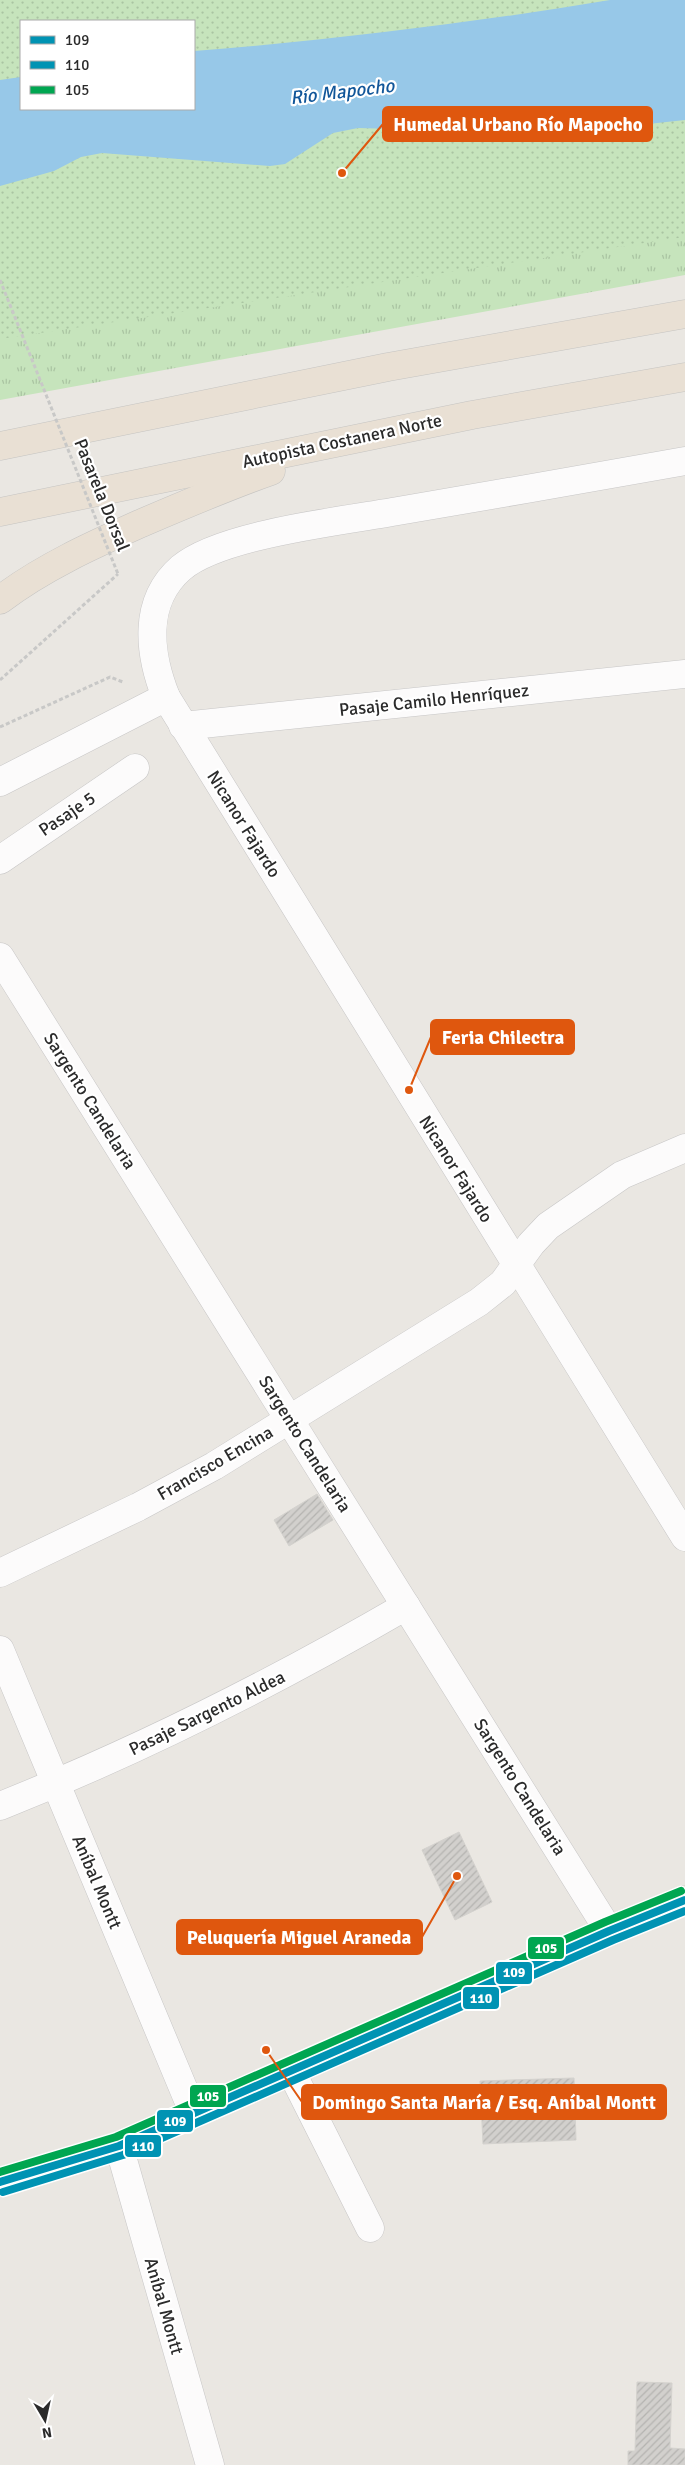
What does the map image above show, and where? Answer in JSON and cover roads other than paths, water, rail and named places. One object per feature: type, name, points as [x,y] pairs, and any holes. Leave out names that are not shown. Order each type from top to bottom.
[{"type":"highway","points":[[0,446],[398,365],[685,314]]},
{"type":"highway","name":"Autopista Costanera Norte","points":[[0,512],[472,414],[685,377]]},
{"type":"highway","points":[[0,600],[13,590],[77,554],[186,504],[239,482],[378,434]]},
{"type":"main road","points":[[0,2182],[118,2146],[609,1931],[685,1900]]},
{"type":"street","name":"Nicanor Fajardo","points":[[685,461],[243,540],[204,553],[191,560],[173,576],[156,603],[152,625],[152,653],[166,698],[685,1538]]},
{"type":"street","name":"Pasaje Camilo Henríquez","points":[[183,726],[685,674]]},
{"type":"street","points":[[0,782],[166,698]]},
{"type":"street","name":"Pasaje 5","points":[[0,860],[135,768]]},
{"type":"street","name":"Sargento Candelaria","points":[[0,957],[609,1931]]},
{"type":"street","name":"Francisco Encina","points":[[0,1573],[138,1508],[214,1466],[290,1420],[479,1302],[502,1283],[515,1264],[548,1226],[599,1190],[647,1162],[685,1148]]},
{"type":"street","name":"Pasaje Sargento Aldea","points":[[0,1806],[147,1744],[322,1655],[406,1606]]},
{"type":"street","name":"Aníbal Montt","points":[[0,1650],[194,2114]]},
{"type":"street","points":[[291,2071],[370,2228]]},
{"type":"street","name":"Aníbal Montt","points":[[118,2146],[210,2465]]},
{"type":"water","name":"Río Mapocho","points":[[610,0],[685,0],[685,120],[489,141],[396,129],[358,128],[333,133],[285,164],[270,166],[102,153],[81,157],[54,171],[0,186],[0,80],[20,77],[20,110],[195,110],[195,51],[298,42],[506,16]]},
{"type":"place","name":"Humedal Urbano Río Mapocho","points":[[342,173]]},
{"type":"place","name":"Feria Chilectra","points":[[409,1090]]},
{"type":"place","name":"Peluquería Miguel Araneda","points":[[457,1876]]},
{"type":"place","name":"Domingo Santa María / Esq. Aníbal Montt","points":[[266,2050]]}]
